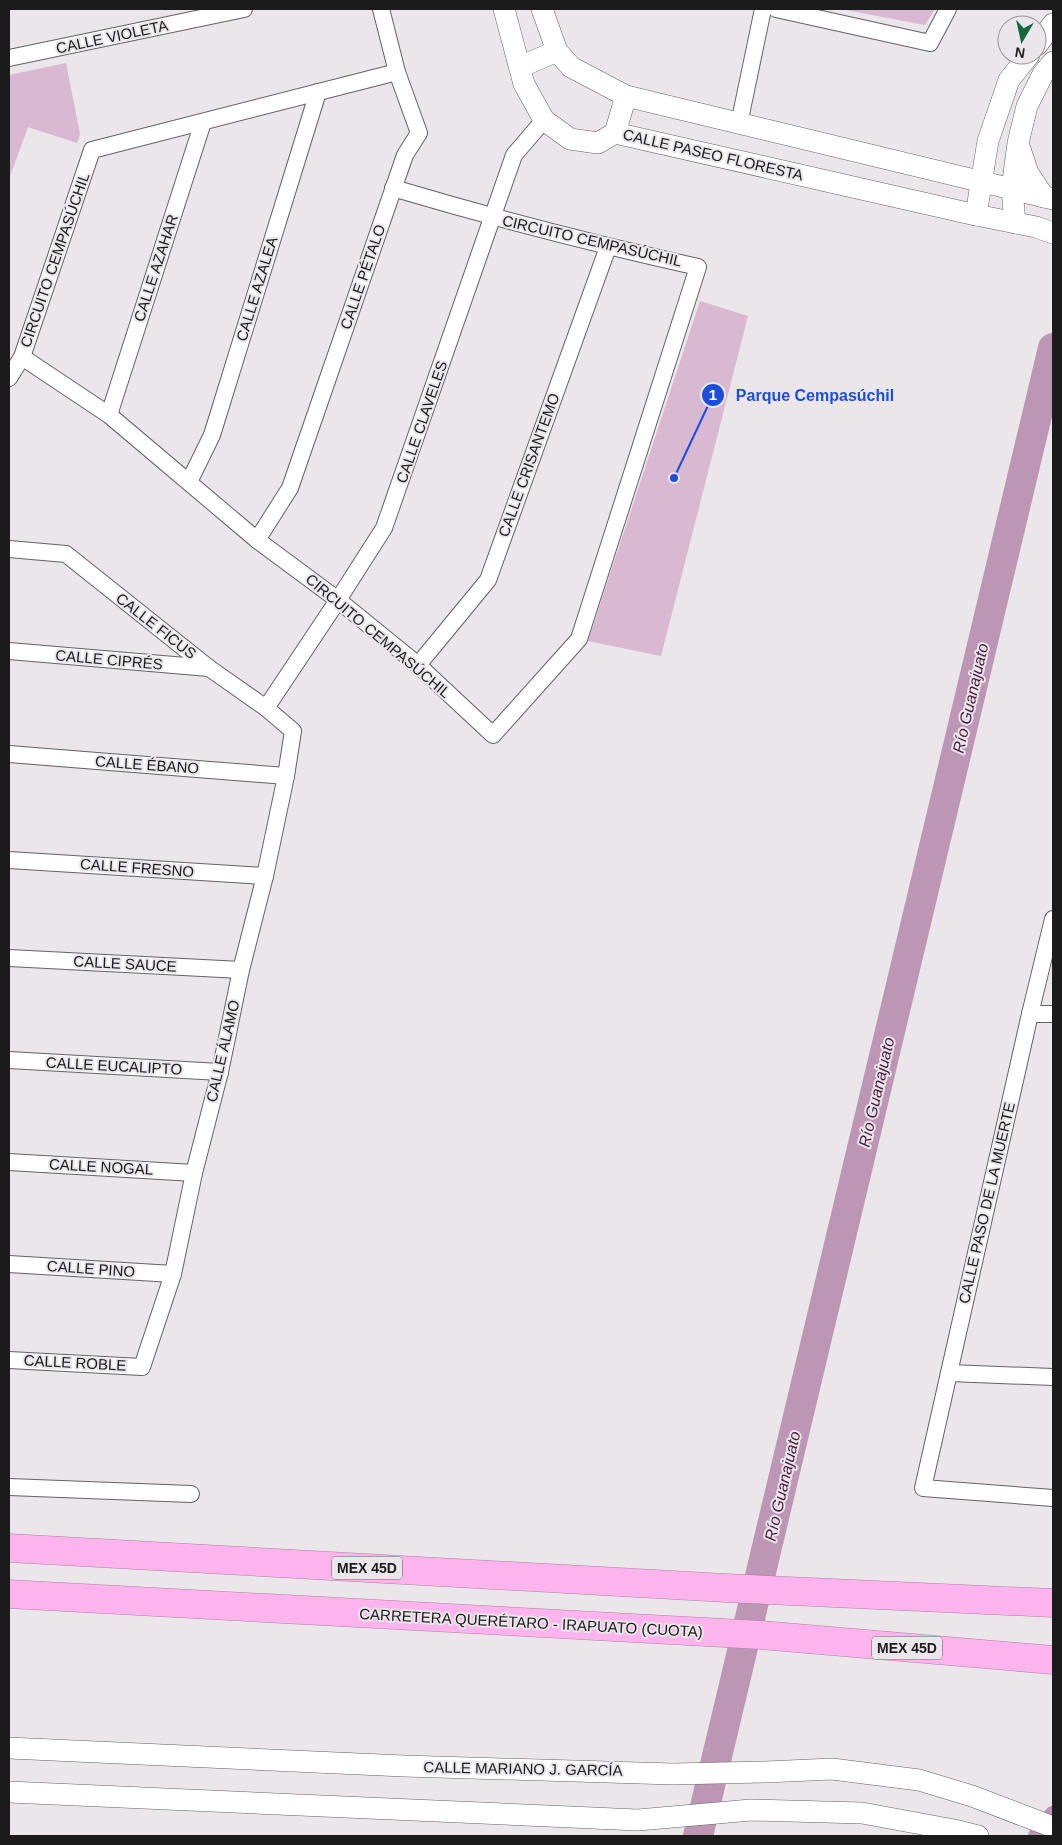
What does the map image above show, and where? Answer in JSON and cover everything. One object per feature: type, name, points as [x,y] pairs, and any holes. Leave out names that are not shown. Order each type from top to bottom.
[{"type":"highway","name":"MEX 45D","points":[[9,1548],[726,1588],[1053,1603]]},
{"type":"highway","name":"CARRETERA QUERÉTARO - IRAPUATO (CUOTA)","points":[[9,1594],[718,1633],[1053,1660]]},
{"type":"street","name":"CALLE VIOLETA","points":[[9,58],[244,9]]},
{"type":"street","name":"CALLE PÉTALO","points":[[257,540],[290,488],[405,154],[419,133],[397,72],[380,9]]},
{"type":"street","name":"CALLE PASEO FLORESTA","points":[[504,9],[524,84],[544,120],[570,139],[598,143],[615,133],[1045,230]]},
{"type":"street","points":[[542,9],[557,51],[571,67],[626,96],[1049,198]]},
{"type":"street","points":[[739,124],[763,9]]},
{"type":"street","points":[[776,9],[930,43],[948,9]]},
{"type":"street","points":[[520,67],[557,51]]},
{"type":"street","points":[[1016,223],[1012,189],[1018,143],[1027,106],[1043,74],[1053,62]]},
{"type":"street","points":[[976,215],[988,141],[1009,80],[1021,65]]},
{"type":"street","name":"CIRCUITO CEMPASÚCHIL","points":[[393,188],[493,218],[698,267],[579,639],[492,735],[418,665],[338,600],[257,540],[109,415],[22,357],[92,150],[397,72]]},
{"type":"street","name":"CALLE AZALEA","points":[[189,482],[212,435],[318,92]]},
{"type":"street","points":[[615,133],[626,96]]},
{"type":"street","name":"CALLE CLAVELES","points":[[266,708],[384,528],[514,155],[544,120]]},
{"type":"street","name":"CALLE AZAHAR","points":[[109,415],[203,122]]},
{"type":"street","points":[[1018,143],[1028,173],[1049,198]]},
{"type":"street","name":"CALLE CRISANTEMO","points":[[418,665],[488,580],[608,247]]},
{"type":"street","points":[[9,378],[22,357]]},
{"type":"street","name":"CALLE FICUS","points":[[9,549],[66,554],[209,668],[266,708],[293,731]]},
{"type":"street","name":"CALLE CIPRÉS","points":[[9,651],[209,668]]},
{"type":"street","name":"CALLE ÁLAMO","points":[[142,1367],[173,1274],[194,1173],[220,1072],[241,970],[265,876],[286,776],[293,731]]},
{"type":"street","name":"CALLE ÉBANO","points":[[9,754],[286,776]]},
{"type":"street","name":"CALLE FRESNO","points":[[9,860],[265,876]]},
{"type":"street","name":"CALLE PASO DE LA MUERTE","points":[[1053,919],[923,1488],[1053,1498]]},
{"type":"street","name":"CALLE SAUCE","points":[[9,958],[241,970]]},
{"type":"street","points":[[1030,1014],[1053,1014]]},
{"type":"street","name":"CALLE EUCALIPTO","points":[[9,1060],[220,1072]]},
{"type":"street","name":"CALLE NOGAL","points":[[9,1162],[194,1173]]},
{"type":"street","name":"CALLE PINO","points":[[9,1264],[173,1274]]},
{"type":"street","name":"CALLE ROBLE","points":[[9,1360],[142,1367]]},
{"type":"street","points":[[949,1373],[1053,1377]]},
{"type":"street","points":[[9,1487],[191,1494]]},
{"type":"street","name":"CALLE MARIANO J. GARCÍA","points":[[9,1748],[404,1766],[672,1774],[832,1769],[919,1780],[972,1796],[1053,1827]]},
{"type":"street","points":[[9,1792],[638,1820],[751,1810],[862,1813],[978,1836]]},
{"type":"shaded area","points":[[840,9],[935,9],[925,25]]},
{"type":"shaded area","points":[[66,63],[80,134],[77,143],[28,127],[9,179],[9,75]]},
{"type":"shaded area","points":[[700,301],[748,316],[661,656],[588,641]]},
{"type":"waterway","name":"Río Guanajuato","points":[[698,1836],[1053,348]]},
{"type":"waterway","points":[[1037,1836],[1053,1815]]},
{"type":"place","name":"Parque Cempasúchil","points":[[674,478]]}]
